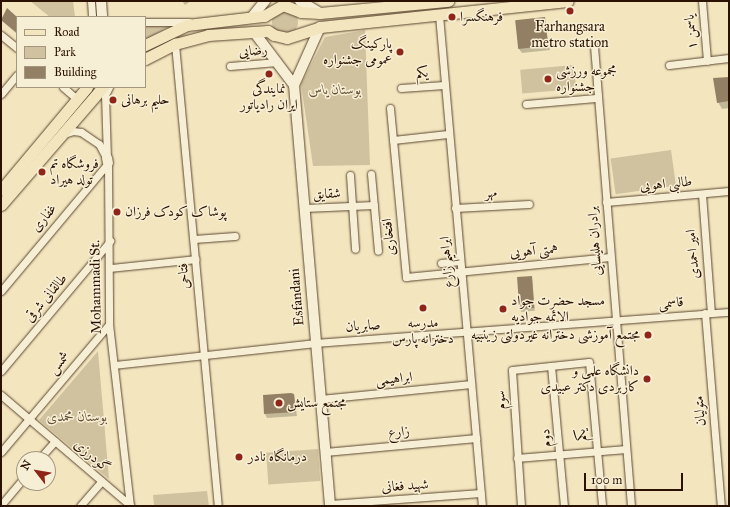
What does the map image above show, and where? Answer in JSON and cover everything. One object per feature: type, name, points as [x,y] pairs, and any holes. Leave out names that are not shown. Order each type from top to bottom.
[{"type":"main road","points":[[101,1],[102,16]]},
{"type":"main road","points":[[252,17],[265,1]]},
{"type":"main road","points":[[271,12],[276,1]]},
{"type":"main road","points":[[147,58],[173,45],[208,35],[268,31],[274,35],[286,38],[320,28],[568,1]]},
{"type":"main road","points":[[433,15],[423,9],[438,2]]},
{"type":"main road","points":[[146,44],[166,33],[201,22],[264,16],[283,5],[300,6],[320,13],[438,2]]},
{"type":"main road","points":[[407,18],[413,11],[410,5]]},
{"type":"main road","points":[[254,32],[294,85],[320,28]]},
{"type":"main road","points":[[166,33],[163,41],[173,45]]},
{"type":"main road","points":[[146,45],[153,48],[147,58]]},
{"type":"main road","name":"Esfandani","points":[[294,85],[330,505]]},
{"type":"main road","points":[[1,190],[86,88]]},
{"type":"main road","points":[[1,205],[102,88]]},
{"type":"street","points":[[90,1],[92,16]]},
{"type":"street","name":"یاسمن ۱","points":[[702,1],[707,61]]},
{"type":"street","name":"ابراهیم زارع","points":[[433,15],[444,85],[482,506]]},
{"type":"street","points":[[146,22],[201,22]]},
{"type":"street","points":[[1,35],[16,47]]},
{"type":"street","name":"فتاحی","points":[[173,45],[196,259],[218,506]]},
{"type":"street","name":"برادران هلیسایی","points":[[594,46],[596,98],[631,506]]},
{"type":"street","points":[[669,65],[729,58]]},
{"type":"street","name":"رضایی","points":[[230,66],[277,62]]},
{"type":"street","points":[[1,94],[16,76]]},
{"type":"street","name":"یکم","points":[[401,88],[444,85]]},
{"type":"street","points":[[64,88],[77,99]]},
{"type":"street","name":"Mohammadi St.","points":[[108,88],[105,95],[110,241],[109,324],[130,505]]},
{"type":"street","points":[[526,104],[596,98]]},
{"type":"street","name":"افتخاری","points":[[390,108],[406,277],[461,270]]},
{"type":"street","points":[[60,136],[73,131],[81,132],[99,144],[108,161]]},
{"type":"street","points":[[393,140],[448,134]]},
{"type":"street","name":"غفاری","points":[[1,291],[108,161]]},
{"type":"street","points":[[371,174],[378,251]]},
{"type":"street","name":"شقایق","points":[[350,175],[355,249]]},
{"type":"street","name":"طالبی اهویی","points":[[606,202],[729,191]]},
{"type":"street","name":"امیر احمدی","points":[[702,194],[708,313]]},
{"type":"street","name":"مهر","points":[[455,208],[529,204]]},
{"type":"street","name":"شقایق","points":[[304,208],[374,205]]},
{"type":"street","points":[[194,239],[234,236]]},
{"type":"street","name":"طالقانی شرقی","points":[[1,372],[110,241]]},
{"type":"street","name":"همتی آهویی","points":[[461,270],[610,257]]},
{"type":"street","points":[[110,268],[196,259]]},
{"type":"street","points":[[441,263],[460,261]]},
{"type":"street","name":"قاسمی","points":[[615,321],[708,313],[729,314]]},
{"type":"street","name":"متولیان","points":[[708,313],[722,506]]},
{"type":"street","name":"صابریان","points":[[114,366],[204,357],[315,343],[615,321]]},
{"type":"street","name":"شمس","points":[[1,452],[109,324]]},
{"type":"street","name":"یکم","points":[[589,362],[602,506]]},
{"type":"street","name":"سوم","points":[[521,506],[512,370],[589,362]]},
{"type":"street","name":"دوم","points":[[551,366],[561,454],[564,506]]},
{"type":"street","name":"ابراهیمی","points":[[320,399],[471,384]]},
{"type":"street","name":"گودرزی","points":[[1,395],[130,505]]},
{"type":"street","name":"زارع","points":[[325,452],[476,438]]},
{"type":"street","points":[[46,451],[54,441]]},
{"type":"street","points":[[517,458],[626,449]]},
{"type":"street","points":[[80,506],[102,481]]},
{"type":"street","points":[[1,505],[16,487]]},
{"type":"street","name":"شهید فغانی","points":[[330,505],[481,493]]},
{"type":"green space","points":[[30,1],[73,1],[75,16],[49,16]]},
{"type":"green space","points":[[285,9],[294,13],[298,22],[294,31],[285,35],[276,31],[272,22],[276,13]]},
{"type":"green space","points":[[146,26],[170,26],[146,39]]},
{"type":"green space","name":"بوستان یاس","points":[[365,30],[370,165],[313,166],[301,84],[325,37]]},
{"type":"green space","name":"مجموعه ورزشی جشنواره","points":[[574,65],[576,89],[522,94],[520,70]]},
{"type":"green space","points":[[671,150],[676,186],[616,194],[611,158]]},
{"type":"green space","name":"بوستان محمدی","points":[[98,351],[109,479],[39,420]]},
{"type":"green space","points":[[318,449],[320,481],[268,485],[266,453]]},
{"type":"green space","points":[[207,491],[209,506],[154,506],[153,495]]},
{"type":"building","points":[[7,8],[16,16],[16,32],[1,20]]},
{"type":"building","points":[[545,17],[548,46],[518,49],[515,20]]},
{"type":"building","points":[[729,77],[729,101],[717,103],[713,78]]},
{"type":"building","points":[[532,276],[534,308],[519,309],[517,277]]},
{"type":"building","name":"مجتمع ستایش","points":[[294,394],[296,412],[264,414],[263,395]]},
{"type":"place","name":"Farhangsara metro station","points":[[570,11]]},
{"type":"place","name":"فرهنگسرا","points":[[452,17]]},
{"type":"place","name":"پارکینگ عمومی جشنواره","points":[[400,52]]},
{"type":"place","name":"نمایندگی ایران رادیاتور","points":[[269,74]]},
{"type":"place","name":"مجموعه ورزشی جشنواره","points":[[548,79]]},
{"type":"place","name":"حلیم برهانی","points":[[113,100]]},
{"type":"place","name":"فروشگاه تم تولد هیراد","points":[[42,172]]},
{"type":"place","name":"پوشاک کودک فرزان","points":[[117,212]]},
{"type":"place","name":"مدرسه دخترانه پارس","points":[[423,308]]},
{"type":"place","name":"مسجد حضرت جواد الائمه جوادیه","points":[[503,309]]},
{"type":"place","name":"مجتمع آموزشی دخترانه غیردولتی زینبیه","points":[[648,335]]},
{"type":"place","name":"دانشگاه علمی و کاربردی دکتر عبیدی","points":[[647,379]]},
{"type":"place","name":"مجتمع ستایش","points":[[279,403]]},
{"type":"place","name":"درمانگاه نادر","points":[[239,457]]}]
